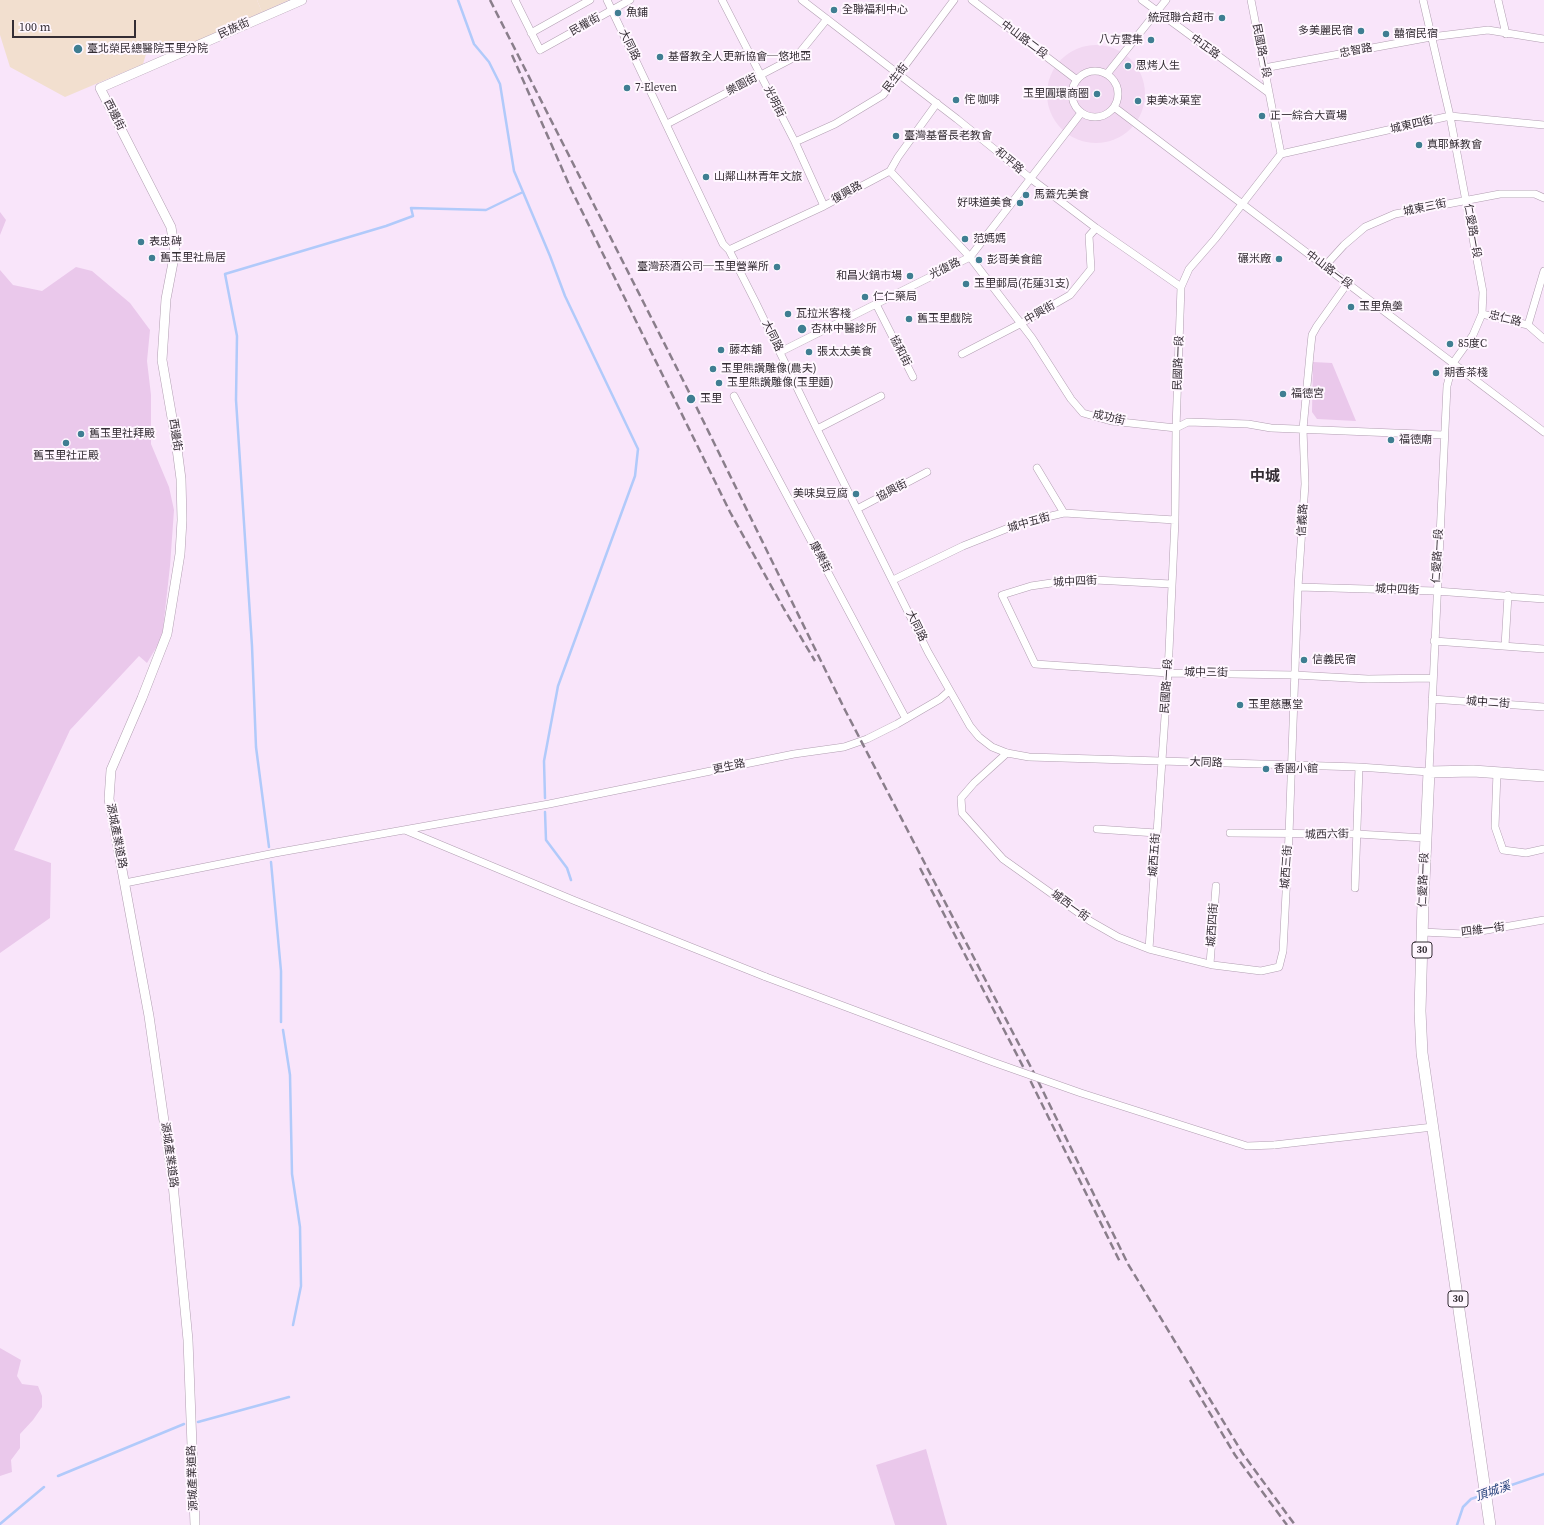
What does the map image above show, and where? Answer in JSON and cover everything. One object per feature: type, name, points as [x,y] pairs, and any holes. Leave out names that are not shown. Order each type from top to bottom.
[{"type":"main road","name":"大同路","points":[[1429,772],[1497,772],[1544,776]]},
{"type":"main road","name":"仁愛路一段","points":[[1429,772],[1425,838],[1420,1011],[1422,1053],[1433,1127]]},
{"type":"main road","name":"30","points":[[1433,1127],[1490,1522]]},
{"type":"street","name":"民族街","points":[[100,88],[302,0]]},
{"type":"street","points":[[514,0],[531,34]]},
{"type":"street","name":"民權街","points":[[590,0],[531,34],[540,50],[630,0]]},
{"type":"street","name":"大同路","points":[[607,0],[723,244],[729,250],[780,352],[816,429],[950,691],[970,726],[979,737],[992,746],[1007,753],[1029,757],[1359,767],[1429,772]]},
{"type":"street","name":"光明街","points":[[722,0],[795,142],[824,206]]},
{"type":"street","name":"和平路","points":[[802,0],[937,103],[1030,178],[1096,228],[1181,286]]},
{"type":"street","name":"民生街","points":[[795,142],[835,124],[883,95],[954,0]]},
{"type":"street","name":"中山路二段","points":[[972,0],[1077,80]]},
{"type":"street","name":"中正路","points":[[1142,0],[1269,93]]},
{"type":"street","points":[[1107,74],[1166,0]]},
{"type":"street","name":"民國路一段","points":[[1161,762],[1168,673],[1175,520],[1176,428],[1181,286],[1189,269],[1242,205],[1281,154],[1251,0]]},
{"type":"street","name":"仁愛路一段","points":[[1424,0],[1431,37],[1450,116],[1484,292],[1482,314],[1473,335],[1453,363],[1447,386],[1436,591],[1429,772]]},
{"type":"street","points":[[1498,0],[1506,34]]},
{"type":"street","name":"樂園街","points":[[667,124],[797,56],[827,18]]},
{"type":"street","name":"忠智路","points":[[1264,68],[1431,37],[1488,30],[1544,39]]},
{"type":"street","points":[[1094,71],[1107,74],[1114,81],[1117,87],[1118,94],[1114,107],[1108,114],[1100,116],[1093,117],[1081,113],[1072,97],[1073,89],[1077,80],[1087,73],[1094,71]]},
{"type":"street","name":"西邊街","points":[[100,88],[171,227],[174,237],[175,252],[166,299],[162,360],[176,441],[182,520],[180,554],[167,634],[154,669],[111,770],[110,790]]},
{"type":"street","points":[[890,171],[898,157],[937,103]]},
{"type":"street","name":"中山路一段","points":[[1114,107],[1544,432]]},
{"type":"street","name":"光復路","points":[[780,352],[970,257],[1081,113]]},
{"type":"street","name":"城東四街","points":[[1281,154],[1450,116],[1544,125]]},
{"type":"street","name":"復興路","points":[[729,250],[824,206],[890,171]]},
{"type":"street","name":"成功街","points":[[890,171],[970,257],[1020,324],[1071,399],[1083,412],[1111,421],[1176,428],[1188,422],[1248,424],[1271,428],[1444,435]]},
{"type":"street","name":"城東三街","points":[[1324,267],[1344,245],[1365,227],[1395,214],[1466,199],[1514,193],[1535,194],[1544,198]]},
{"type":"street","name":"中興街","points":[[962,354],[1020,324],[1070,295],[1091,269],[1089,236],[1096,228]]},
{"type":"street","name":"忠仁路","points":[[1528,325],[1544,271]]},
{"type":"street","name":"信義路","points":[[1292,766],[1298,586],[1305,484],[1303,429],[1312,335],[1347,284]]},
{"type":"street","name":"協和街","points":[[876,304],[913,377]]},
{"type":"street","name":"忠仁路","points":[[1482,314],[1528,325],[1544,339]]},
{"type":"street","name":"康樂街","points":[[734,396],[906,719]]},
{"type":"street","points":[[816,429],[881,396]]},
{"type":"street","points":[[1037,468],[1064,513]]},
{"type":"street","name":"協興街","points":[[857,509],[927,472]]},
{"type":"street","name":"城中五街","points":[[893,580],[963,546],[1021,523],[1064,513],[1175,520]]},
{"type":"street","name":"城中四街","points":[[1011,614],[1002,595],[1031,586],[1095,580],[1171,584]]},
{"type":"street","name":"城中四街","points":[[1298,586],[1436,591],[1508,595],[1544,599]]},
{"type":"street","points":[[1505,646],[1508,595]]},
{"type":"street","name":"城中三街","points":[[1011,614],[1035,664],[1168,673],[1295,675],[1368,679],[1433,678]]},
{"type":"street","points":[[1434,641],[1544,649]]},
{"type":"street","name":"更生路","points":[[125,883],[266,855],[497,813],[794,754],[844,747],[867,739],[906,719],[950,691]]},
{"type":"street","name":"城中二街","points":[[1432,699],[1544,707]]},
{"type":"street","name":"城西一街","points":[[1007,753],[974,783],[961,798],[962,813],[1003,859],[1090,921],[1118,937],[1150,949],[1210,964],[1261,971],[1279,967]]},
{"type":"street","name":"城西五街","points":[[1150,949],[1161,762]]},
{"type":"street","name":"城西三街","points":[[1279,967],[1283,951],[1292,766]]},
{"type":"street","points":[[1355,888],[1359,767]]},
{"type":"street","points":[[1497,772],[1495,827],[1503,850],[1526,853],[1544,849]]},
{"type":"street","name":"源城產業道路","points":[[110,790],[109,799],[149,1016],[173,1184],[188,1340],[195,1525]]},
{"type":"street","points":[[1097,829],[1156,833]]},
{"type":"street","points":[[405,830],[573,900],[766,977],[993,1062],[1081,1093],[1247,1146],[1274,1145],[1433,1127]]},
{"type":"street","name":"城西六街","points":[[1230,833],[1289,835],[1357,834],[1425,838]]},
{"type":"street","name":"城西四街","points":[[1210,964],[1216,886]]},
{"type":"street","name":"四維一街","points":[[1422,932],[1464,934],[1544,920]]},
{"type":"shaded area","name":"臺北榮民總醫院玉里分院","points":[[0,0],[257,0],[262,12],[185,46],[164,42],[147,51],[143,64],[65,97],[10,67],[0,35]]},
{"type":"shaded area","points":[[257,0],[289,0],[262,12]]},
{"type":"shaded area","name":"玉里圓環商圈","points":[[1096,45],[1115,48],[1131,59],[1142,75],[1145,94],[1142,113],[1131,129],[1115,140],[1096,143],[1077,140],[1061,129],[1050,113],[1047,94],[1050,75],[1061,59],[1077,48]]},
{"type":"shaded area","points":[[0,212],[6,220],[0,235]]},
{"type":"shaded area","points":[[76,267],[92,271],[130,303],[150,330],[147,361],[151,395],[151,444],[169,487],[174,510],[170,566],[162,638],[147,663],[139,656],[70,730],[14,850],[51,863],[50,918],[0,953],[0,270],[13,285],[42,291]]},
{"type":"shaded area","points":[[1313,362],[1332,363],[1356,421],[1317,419],[1312,412]]},
{"type":"shaded area","points":[[0,1348],[21,1360],[17,1376],[22,1384],[38,1386],[42,1396],[42,1407],[33,1420],[20,1434],[20,1448],[11,1460],[12,1472],[0,1476]]},
{"type":"shaded area","points":[[926,1449],[947,1525],[895,1525],[876,1465]]},
{"type":"waterway","points":[[269,847],[256,747],[252,646],[236,400],[237,336],[225,274],[386,226],[413,216],[411,208],[486,210],[523,192],[514,171],[500,84],[489,62],[474,44],[458,0]]},
{"type":"waterway","points":[[523,192],[565,296],[638,449],[635,476],[558,686],[544,761],[545,798]]},
{"type":"waterway","points":[[545,812],[546,840],[567,868],[571,880]]},
{"type":"waterway","points":[[271,862],[281,971],[281,1022]]},
{"type":"waterway","points":[[283,1030],[290,1075],[292,1174],[300,1227],[301,1286],[293,1325]]},
{"type":"waterway","points":[[198,1422],[289,1397]]},
{"type":"waterway","points":[[58,1476],[184,1424]]},
{"type":"waterway","name":"頂城溪","points":[[1488,1493],[1544,1474]]},
{"type":"waterway","points":[[0,1524],[44,1487]]},
{"type":"waterway","name":"頂城溪","points":[[1457,1525],[1463,1507],[1471,1499],[1483,1495]]},
{"type":"railway","points":[[490,0],[691,396],[845,710],[1037,1079],[1128,1264],[1243,1454],[1295,1525]]},
{"type":"railway","points":[[512,55],[571,189],[730,512],[815,661]]},
{"type":"railway","points":[[920,868],[1030,1080],[1120,1262]]},
{"type":"railway","points":[[1190,1380],[1235,1455],[1287,1525]]},
{"type":"place","name":"全聯福利中心","points":[[834,10]]},
{"type":"place","name":"魚鋪","points":[[618,13]]},
{"type":"place","name":"統冠聯合超市","points":[[1222,18]]},
{"type":"place","name":"多美麗民宿","points":[[1361,31]]},
{"type":"place","name":"囍宿民宿","points":[[1386,34]]},
{"type":"place","name":"八方雲集","points":[[1151,40]]},
{"type":"place","name":"臺北榮民總醫院玉里分院","points":[[78,49]]},
{"type":"place","name":"基督教全人更新協會─悠地亞","points":[[660,57]]},
{"type":"place","name":"思烤人生","points":[[1128,66]]},
{"type":"place","name":"7-Eleven","points":[[627,88]]},
{"type":"place","name":"玉里圓環商圈","points":[[1097,94]]},
{"type":"place","name":"侘 咖啡","points":[[956,100]]},
{"type":"place","name":"東美冰菓室","points":[[1138,101]]},
{"type":"place","name":"正一綜合大賣場","points":[[1262,116]]},
{"type":"place","name":"臺灣基督長老教會","points":[[896,136]]},
{"type":"place","name":"真耶穌教會","points":[[1419,145]]},
{"type":"place","name":"山鄰山林青年文旅","points":[[706,177]]},
{"type":"place","name":"馬蓋先美食","points":[[1026,195]]},
{"type":"place","name":"好味道美食","points":[[1020,203]]},
{"type":"place","name":"范媽媽","points":[[965,239]]},
{"type":"place","name":"表忠碑","points":[[141,242]]},
{"type":"place","name":"舊玉里社鳥居","points":[[152,258]]},
{"type":"place","name":"碾米廠","points":[[1279,259]]},
{"type":"place","name":"彭哥美食館","points":[[979,260]]},
{"type":"place","name":"臺灣菸酒公司─玉里營業所","points":[[777,267]]},
{"type":"place","name":"和昌火鍋市場","points":[[910,276]]},
{"type":"place","name":"玉里郵局(花蓮31支)","points":[[966,284]]},
{"type":"place","name":"仁仁藥局","points":[[865,297]]},
{"type":"place","name":"玉里魚羹","points":[[1351,307]]},
{"type":"place","name":"瓦拉米客棧","points":[[788,314]]},
{"type":"place","name":"舊玉里戲院","points":[[909,319]]},
{"type":"place","name":"杏林中醫診所","points":[[802,329]]},
{"type":"place","name":"85度C","points":[[1450,344]]},
{"type":"place","name":"藤本舖","points":[[721,350]]},
{"type":"place","name":"張太太美食","points":[[809,352]]},
{"type":"place","name":"玉里熊讚雕像(農夫)","points":[[713,369]]},
{"type":"place","name":"期香茶棧","points":[[1436,373]]},
{"type":"place","name":"玉里熊讚雕像(玉里麵)","points":[[719,383]]},
{"type":"place","name":"福德宮","points":[[1283,394]]},
{"type":"place","name":"玉里","points":[[691,399]]},
{"type":"place","name":"舊玉里社拜殿","points":[[81,434]]},
{"type":"place","name":"福德廟","points":[[1391,440]]},
{"type":"place","name":"舊玉里社正殿","points":[[66,443]]},
{"type":"place","name":"美味臭豆腐","points":[[856,494]]},
{"type":"place","name":"信義民宿","points":[[1304,660]]},
{"type":"place","name":"玉里慈惠堂","points":[[1240,705]]},
{"type":"place","name":"香園小館","points":[[1266,769]]},
{"type":"district","name":"中城","points":[[1265,477]]}]
